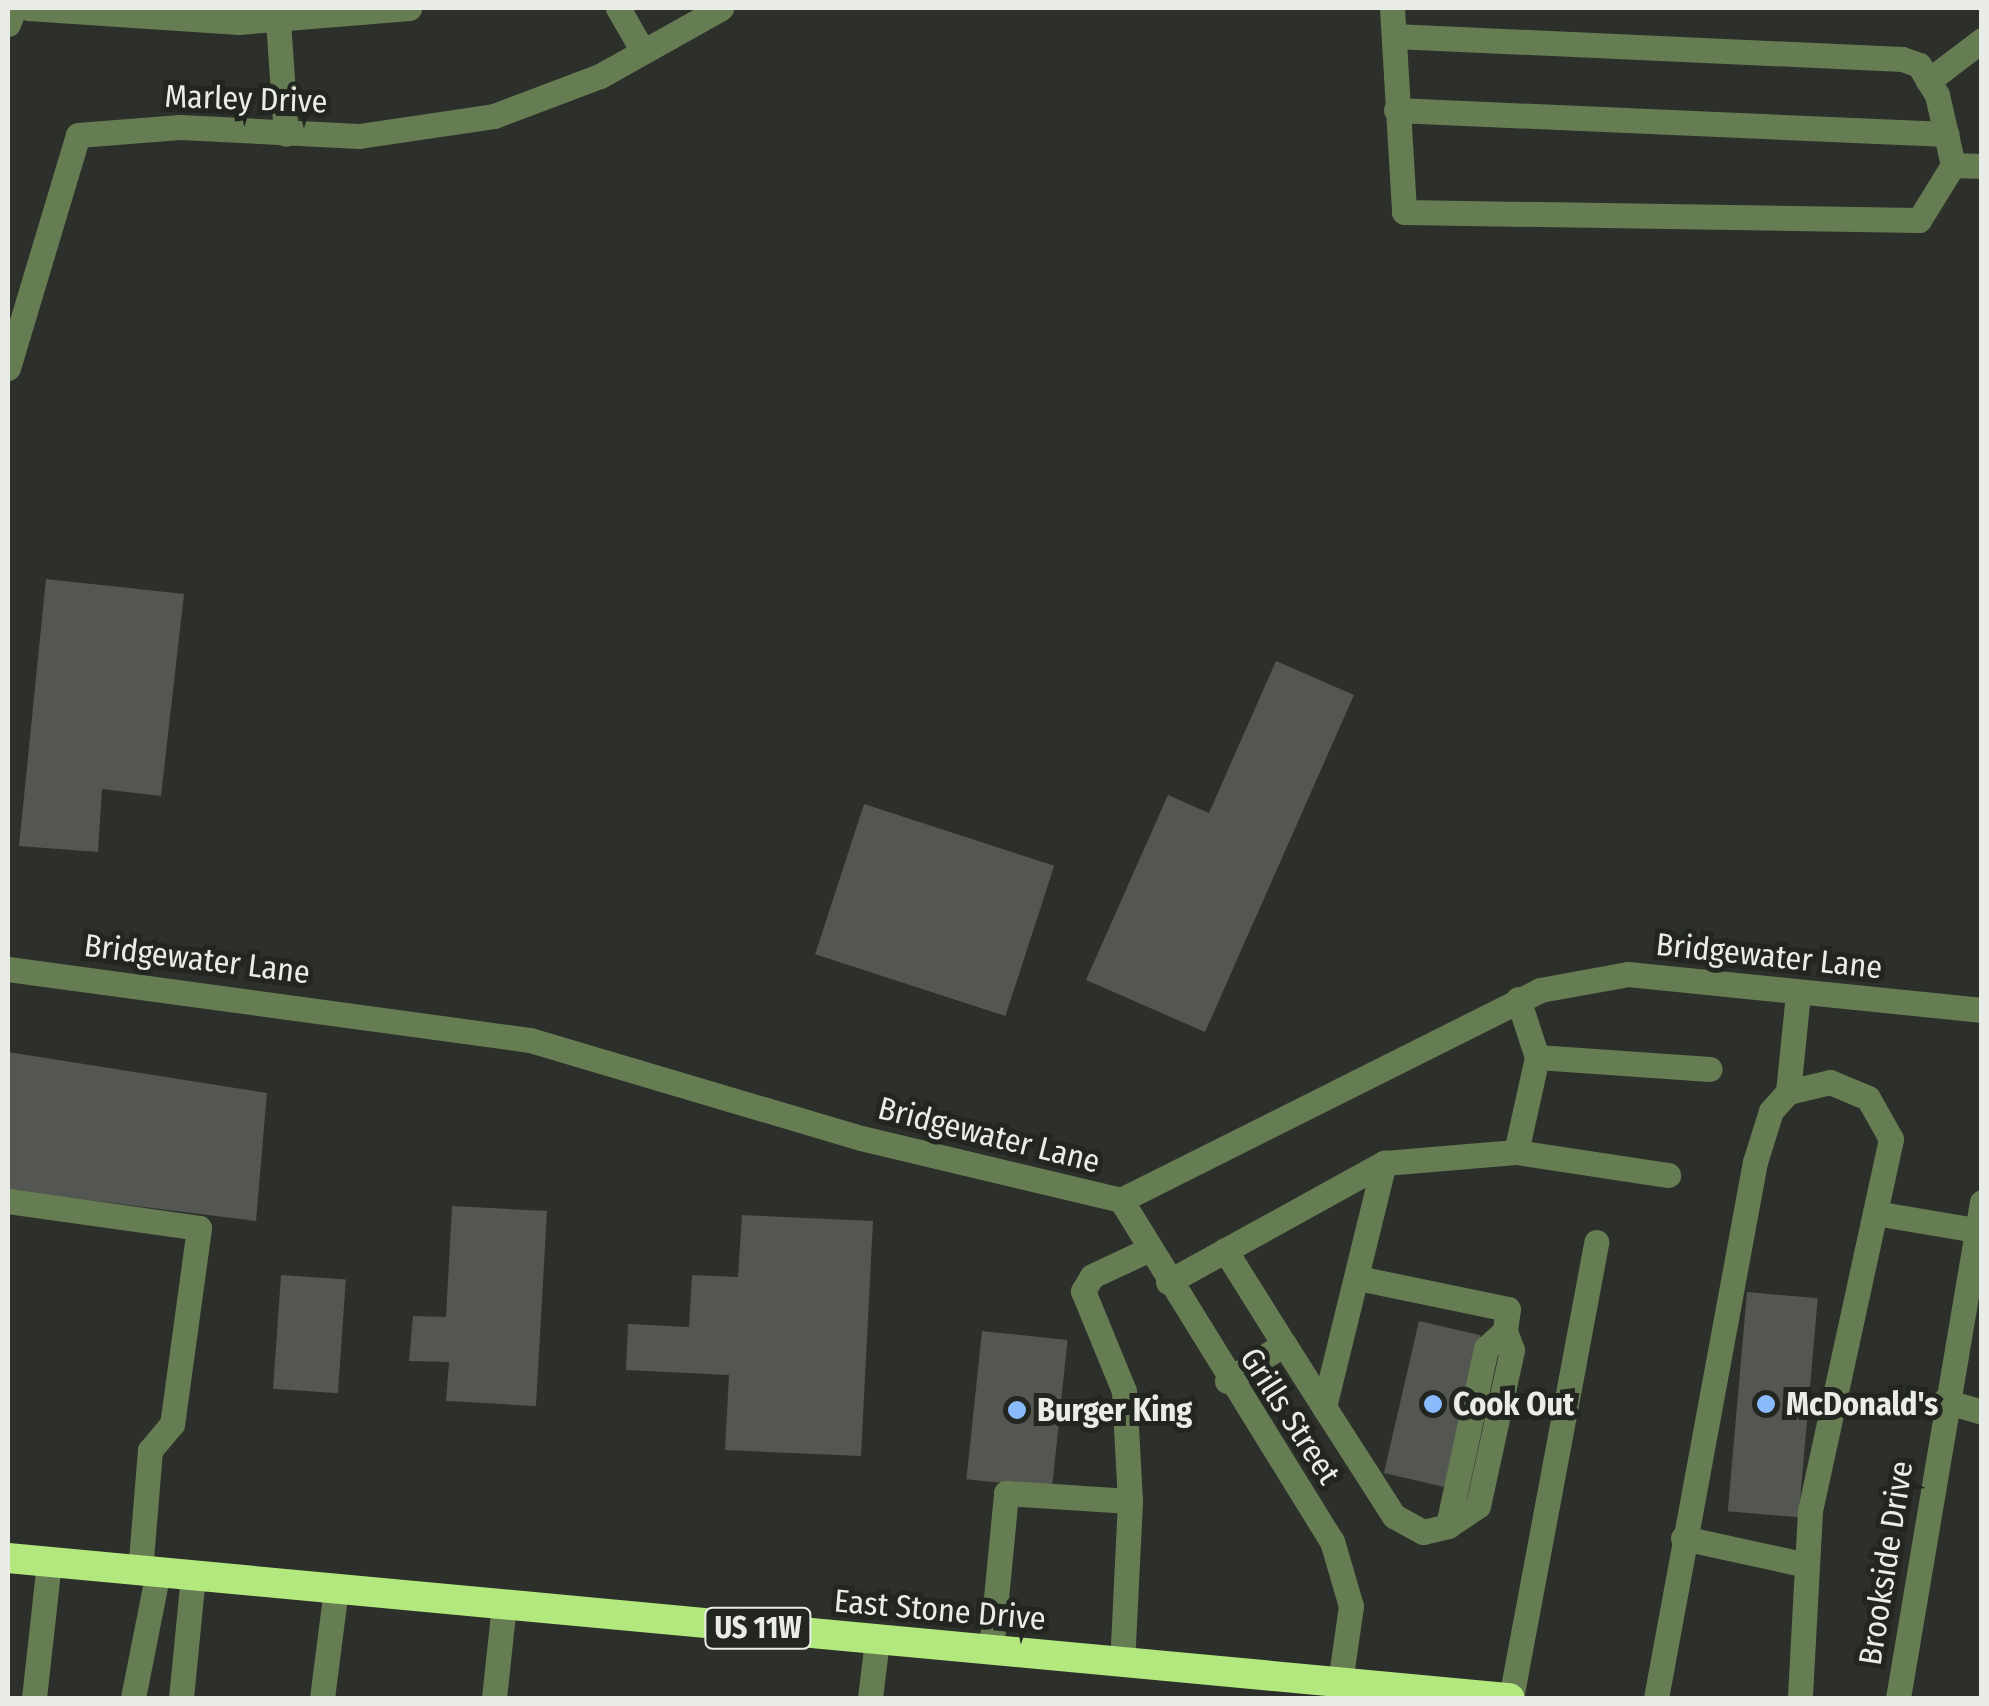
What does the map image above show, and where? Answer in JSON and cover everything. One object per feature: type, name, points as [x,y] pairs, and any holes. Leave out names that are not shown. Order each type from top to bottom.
[{"type":"highway","name":"East Stone Drive","points":[[8,1558],[1122,1662],[1353,1688],[1510,1698]]},
{"type":"street","points":[[8,24],[14,8]]},
{"type":"street","points":[[28,8],[141,21],[278,21],[409,8]]},
{"type":"street","points":[[618,8],[642,48]]},
{"type":"street","name":"Marley Drive","points":[[8,368],[78,135],[180,126],[359,136],[494,116],[600,76],[642,48],[720,8]]},
{"type":"street","points":[[1392,8],[1404,212],[1919,220],[1953,165],[1928,81],[1902,59],[1394,36]]},
{"type":"street","points":[[278,21],[286,134]]},
{"type":"street","points":[[1928,81],[1982,40]]},
{"type":"street","points":[[1396,110],[1946,134]]},
{"type":"street","points":[[1953,165],[1982,166]]},
{"type":"street","name":"Bridgewater Lane","points":[[8,969],[530,1040],[860,1138],[1120,1200],[1518,998],[1628,974],[1982,1010]]},
{"type":"street","points":[[1656,1698],[1755,1162],[1770,1111],[1788,1092],[1798,994]]},
{"type":"street","points":[[1516,1152],[1537,1057],[1518,998]]},
{"type":"street","points":[[1537,1057],[1710,1068]]},
{"type":"street","points":[[1788,1092],[1852,1086],[1881,1112],[1891,1139],[1810,1511],[1800,1698]]},
{"type":"street","points":[[1168,1282],[1384,1162],[1516,1152],[1668,1175]]},
{"type":"street","points":[[1324,1406],[1384,1162]]},
{"type":"street","name":"Grills Street","points":[[1120,1200],[1350,1582],[1353,1688]]},
{"type":"street","points":[[8,1201],[198,1228],[172,1424],[150,1450],[149,1572],[133,1698]]},
{"type":"street","name":"Brookside Drive","points":[[1898,1698],[1944,1402],[1974,1279],[1976,1230],[1982,1202]]},
{"type":"street","points":[[1875,1212],[1976,1230]]},
{"type":"street","points":[[1510,1698],[1596,1242]]},
{"type":"street","points":[[1122,1662],[1130,1501],[1124,1391],[1083,1292],[1092,1276],[1150,1249]]},
{"type":"street","points":[[1226,1250],[1394,1516],[1424,1532],[1448,1526],[1478,1506],[1512,1350],[1506,1320],[1358,1278]]},
{"type":"street","points":[[1228,1381],[1284,1344]]},
{"type":"street","points":[[1944,1402],[1982,1412]]},
{"type":"street","points":[[992,1650],[1006,1493],[1130,1501]]},
{"type":"street","points":[[1683,1538],[1808,1565]]},
{"type":"street","points":[[34,1698],[49,1562]]},
{"type":"street","points":[[181,1698],[193,1576]]},
{"type":"street","points":[[322,1698],[336,1589]]},
{"type":"street","points":[[494,1698],[504,1605]]},
{"type":"street","points":[[870,1698],[878,1640]]},
{"type":"building","points":[[46,579],[184,594],[161,796],[102,789],[98,852],[19,846]]},
{"type":"building","points":[[1276,661],[1354,695],[1205,1032],[1086,980],[1168,795],[1209,813]]},
{"type":"building","points":[[864,804],[1054,866],[1005,1016],[815,954]]},
{"type":"building","points":[[8,1052],[267,1093],[256,1221],[8,1190]]},
{"type":"building","points":[[452,1206],[547,1211],[536,1406],[446,1401],[449,1362],[409,1361],[413,1316],[446,1317]]},
{"type":"building","points":[[742,1215],[873,1221],[861,1456],[725,1450],[729,1375],[626,1370],[628,1324],[689,1327],[692,1275],[738,1277]]},
{"type":"building","points":[[281,1275],[346,1280],[338,1393],[273,1389]]},
{"type":"building","name":"McDonald's","points":[[1747,1292],[1818,1298],[1799,1517],[1728,1511]]},
{"type":"building","name":"Cook Out","points":[[1419,1321],[1480,1335],[1445,1487],[1384,1473]]},
{"type":"building","name":"Burger King","points":[[982,1331],[1068,1340],[1052,1488],[966,1479]]},
{"type":"place","name":"Cook Out","points":[[1433,1404]]},
{"type":"place","name":"McDonald's","points":[[1766,1404]]},
{"type":"place","name":"Burger King","points":[[1017,1410]]}]
